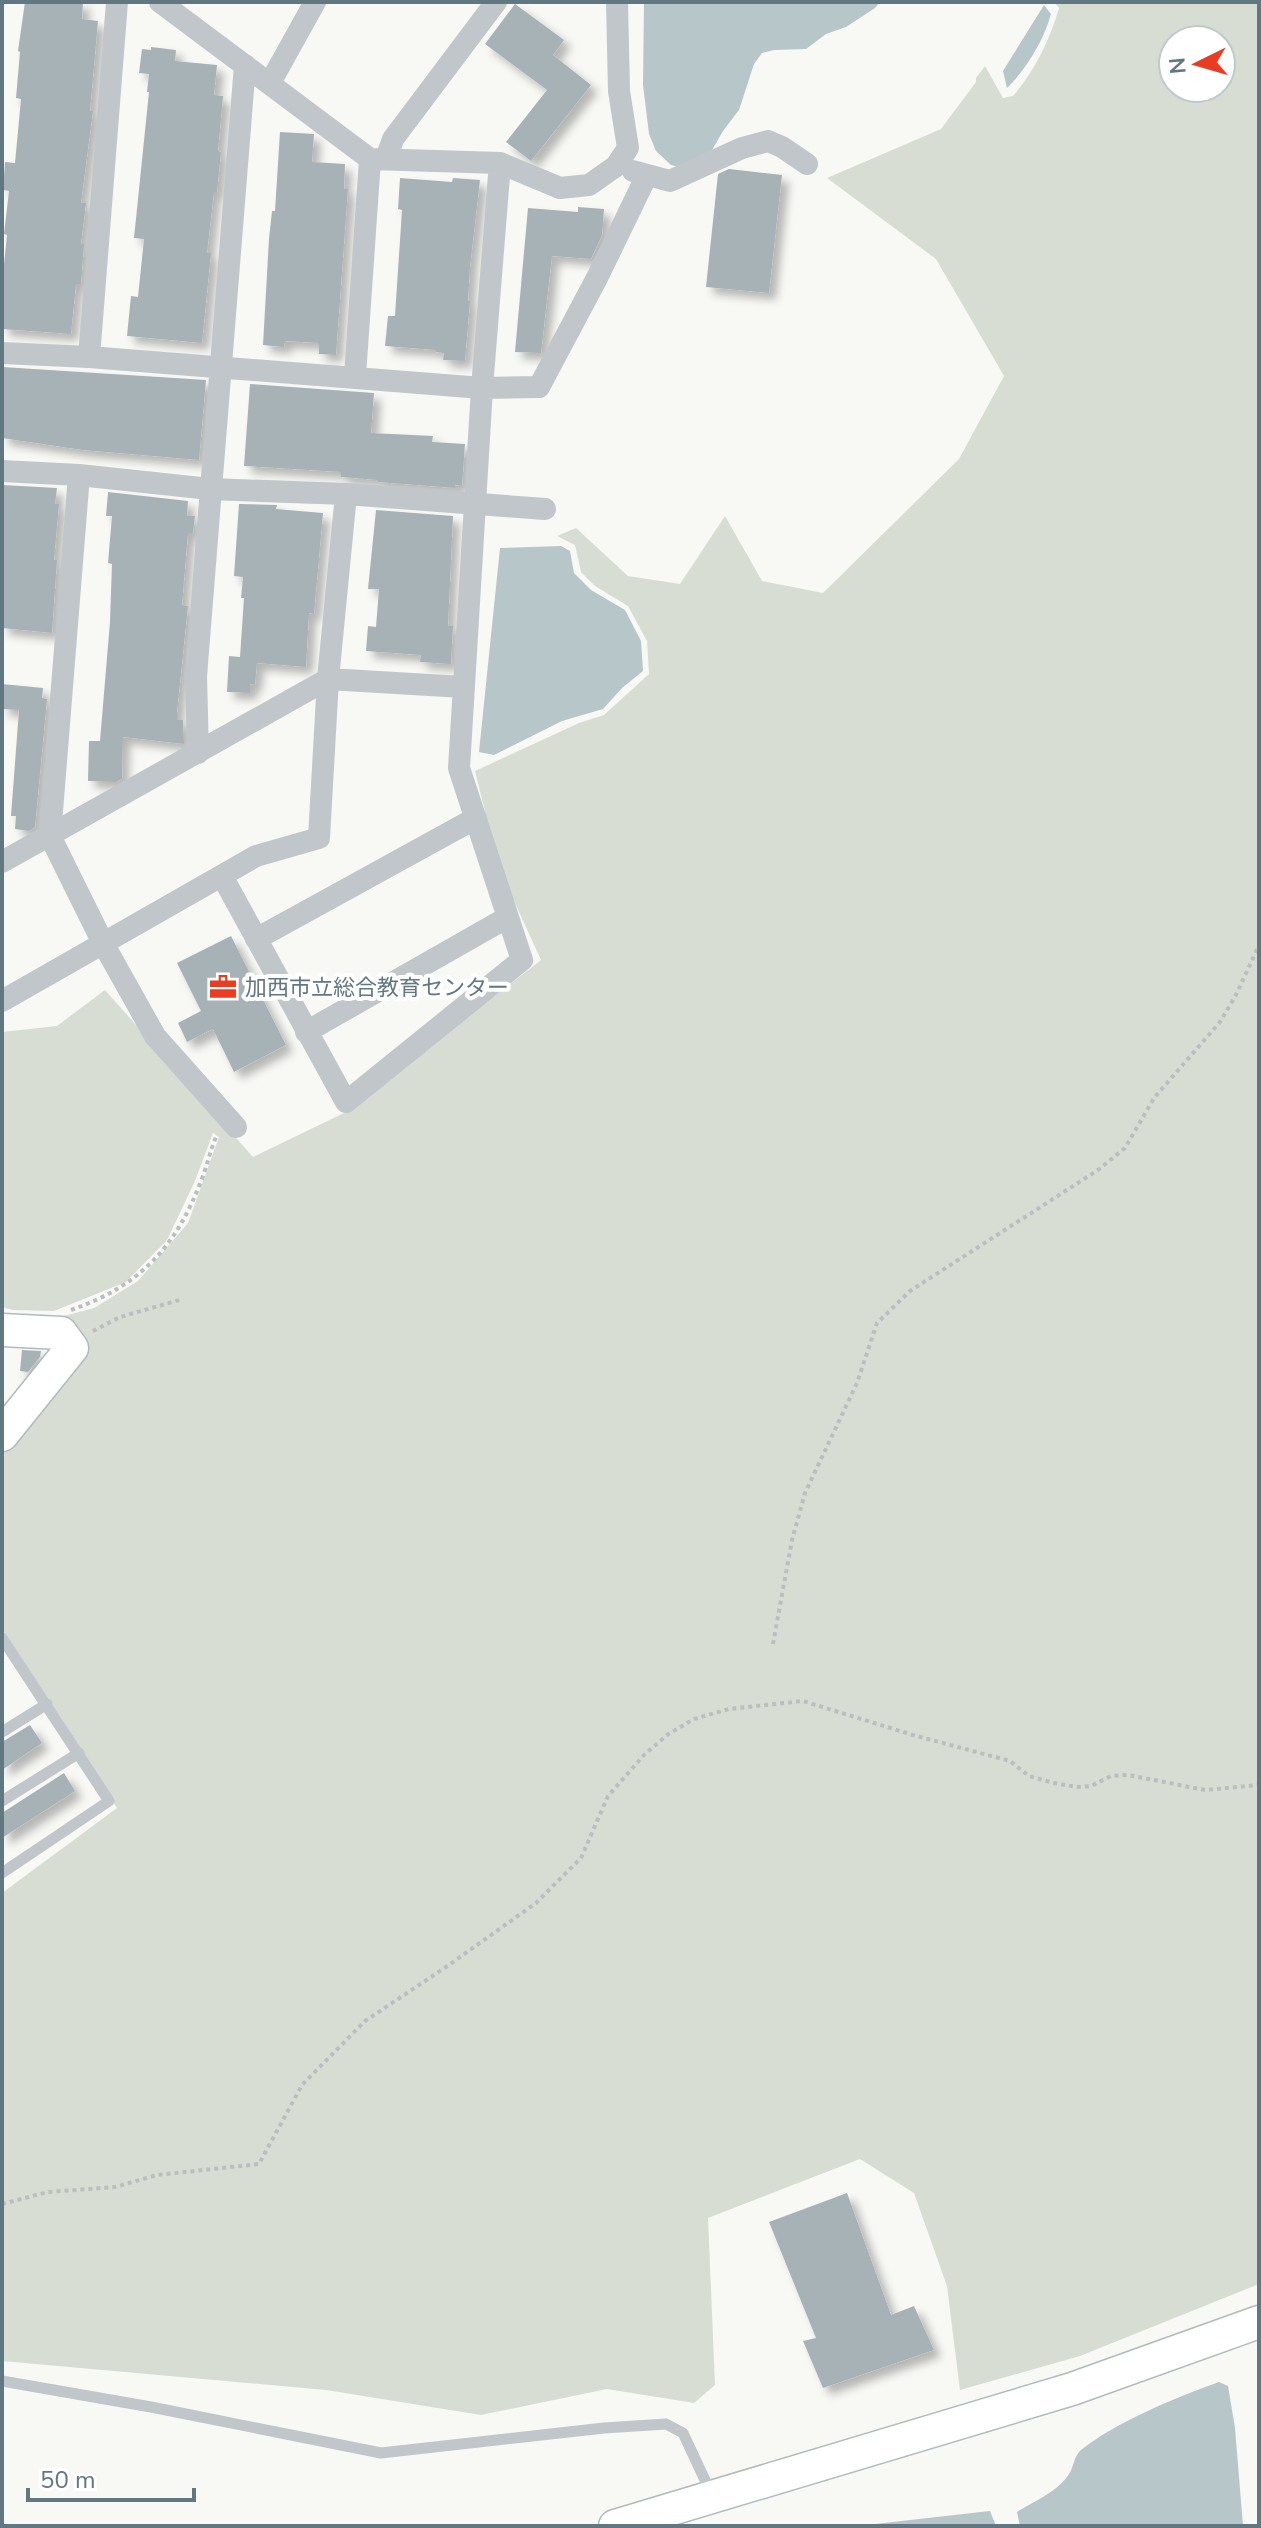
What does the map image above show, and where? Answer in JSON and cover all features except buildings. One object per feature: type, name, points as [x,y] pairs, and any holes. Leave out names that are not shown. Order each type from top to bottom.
[{"type":"street","points":[[89,357],[117,2]]},
{"type":"street","points":[[161,2],[378,159],[500,163],[560,188],[589,185],[616,166],[628,148],[619,91],[617,2]]},
{"type":"street","points":[[270,83],[315,2]]},
{"type":"street","points":[[355,376],[378,159],[496,2]]},
{"type":"street","points":[[198,753],[196,676],[245,65]]},
{"type":"street","points":[[616,166],[670,181],[742,148],[768,141],[807,164]]},
{"type":"street","points":[[222,876],[346,1102],[522,960],[459,768],[482,388],[500,163]]},
{"type":"street","points":[[2,353],[355,376],[482,388],[539,387],[647,175]]},
{"type":"street","points":[[2,471],[79,475],[210,489],[346,494],[545,509]]},
{"type":"street","points":[[79,475],[50,836],[104,945],[155,1036],[228,1127]]},
{"type":"street","points":[[2,1001],[256,856],[319,838],[328,679],[346,494]]},
{"type":"street","points":[[2,862],[328,679],[463,687]]},
{"type":"street","points":[[256,939],[476,818]]},
{"type":"street","points":[[306,1032],[508,917]]},
{"type":"street","points":[[2,1330],[61,1333],[72,1348],[2,1435]]},
{"type":"street","points":[[615,2526],[1072,2389],[1259,2322]]},
{"type":"lane","points":[[2,1638],[6,1653],[47,1704],[109,1801],[2,1873]]},
{"type":"lane","points":[[2,1732],[47,1704]]},
{"type":"lane","points":[[2,1801],[79,1753]]},
{"type":"lane","points":[[2,2381],[381,2453],[666,2424],[683,2433],[713,2498]]},
{"type":"path","points":[[773,1644],[792,1540],[805,1493],[857,1383],[877,1323],[910,1291],[1098,1170],[1125,1148],[1154,1098],[1220,1022],[1259,945]]},
{"type":"path","points":[[63,1312],[130,1282],[170,1241],[228,1127]]},
{"type":"path","points":[[72,1348],[95,1329],[120,1317],[183,1299]]},
{"type":"path","points":[[2,2204],[48,2192],[115,2187],[157,2175],[259,2164],[302,2085],[365,2021],[536,1903],[581,1858],[608,1796],[644,1755],[667,1735],[694,1719],[729,1709],[803,1701],[1010,1761],[1029,1776],[1054,1783],[1091,1786],[1111,1776],[1128,1775],[1205,1790],[1259,1785]]},
{"type":"shaded area","points":[[644,2],[880,2],[846,27],[826,34],[806,49],[762,53],[754,64],[739,110],[712,150],[679,167],[671,165],[656,151],[649,134],[643,85]]},
{"type":"shaded area","points":[[1054,2],[1259,2],[1259,2284],[1080,2356],[960,2390],[947,2286],[914,2193],[860,2159],[708,2218],[715,2385],[694,2403],[607,2389],[481,2415],[326,2390],[2,2361],[2,1893],[117,1808],[2,1629],[2,1432],[65,1344],[58,1322],[60,1317],[94,1308],[138,1281],[188,1223],[219,1137],[213,1133],[195,1181],[167,1240],[126,1282],[54,1311],[2,1307],[2,1032],[57,1026],[105,990],[253,1157],[344,1113],[541,960],[499,868],[475,771],[579,723],[604,715],[649,674],[647,641],[628,606],[595,586],[581,572],[575,545],[557,536],[576,528],[628,576],[680,584],[725,516],[762,581],[823,593],[959,459],[1004,376],[936,259],[827,178],[941,129],[985,66],[1003,98],[1013,96],[1028,76],[1051,32],[1059,8]]},
{"type":"shaded area","points":[[1044,5],[1051,14],[1044,35],[1028,63],[1007,88],[1003,71]]},
{"type":"shaded area","points":[[561,546],[570,551],[574,573],[591,590],[625,610],[641,641],[643,671],[603,709],[562,721],[494,755],[479,752],[500,548]]},
{"type":"shaded area","points":[[1219,2382],[1228,2386],[1235,2428],[1243,2526],[1020,2526],[1017,2512],[1062,2482],[1081,2450],[1147,2411]]},
{"type":"shaded area","points":[[990,2511],[996,2526],[872,2526],[875,2524]]},
{"type":"place","name":"加西市立総合教育センター","points":[[223,987]]}]
